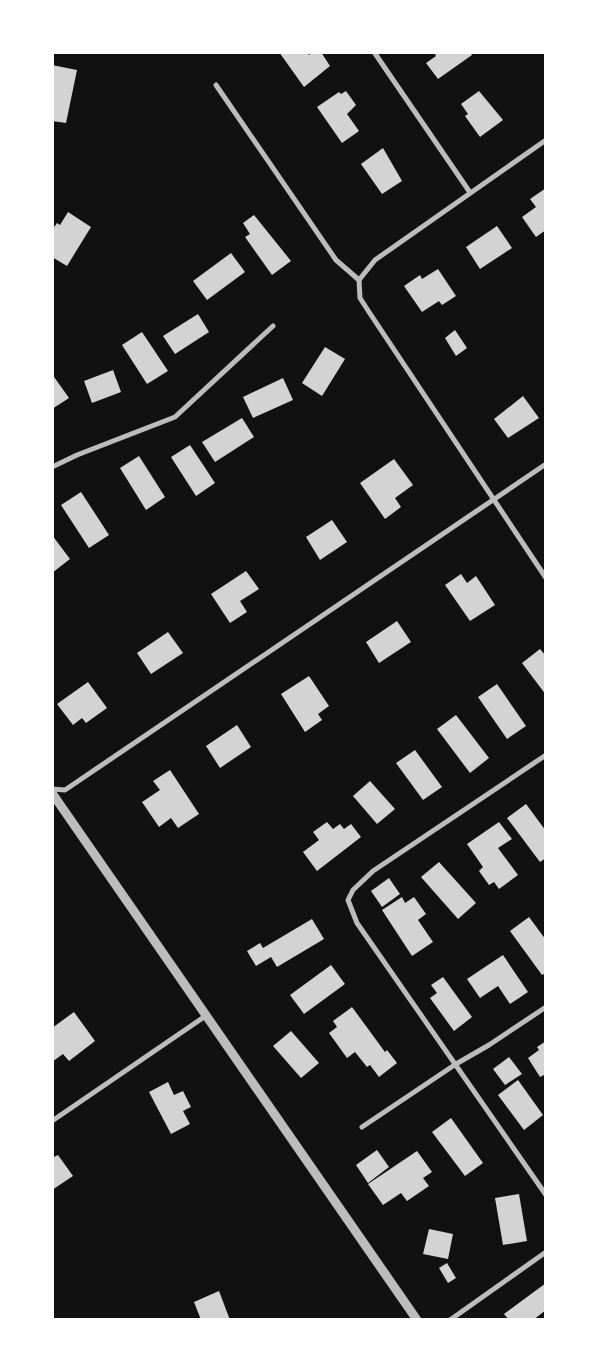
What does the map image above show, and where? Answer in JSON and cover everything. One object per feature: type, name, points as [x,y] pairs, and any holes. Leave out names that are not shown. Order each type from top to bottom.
[{"type":"street","points":[[374,52],[470,192]]},
{"type":"street","points":[[216,85],[336,260],[359,280]]},
{"type":"street","points":[[546,140],[375,260],[359,280],[360,298],[546,578]]},
{"type":"street","points":[[52,468],[77,455],[175,417],[273,326]]},
{"type":"street","points":[[52,789],[65,790],[546,464]]},
{"type":"street","points":[[546,755],[373,871],[349,896],[348,900],[357,923],[546,1195]]},
{"type":"street","points":[[52,793],[417,1320]]},
{"type":"street","points":[[362,1127],[546,1007]]},
{"type":"street","points":[[52,1121],[207,1015]]},
{"type":"street","points":[[450,1320],[546,1252]]},
{"type":"building","points":[[279,52],[307,52],[309,55],[313,52],[321,52],[330,66],[304,87]]},
{"type":"building","points":[[434,52],[470,52],[472,55],[438,79],[426,63],[436,56]]},
{"type":"building","points":[[52,65],[77,70],[66,123],[52,121]]},
{"type":"building","points":[[346,91],[356,105],[347,114],[359,131],[342,143],[317,107],[339,92],[341,94]]},
{"type":"building","points":[[479,91],[503,120],[480,137],[465,116],[468,114],[461,104]]},
{"type":"building","points":[[383,148],[402,181],[382,194],[361,164]]},
{"type":"building","points":[[546,188],[546,230],[536,237],[522,217],[536,207],[530,199]]},
{"type":"building","points":[[68,212],[91,227],[67,266],[52,257],[52,230],[57,223],[60,225]]},
{"type":"building","points":[[254,215],[291,261],[272,275],[245,237],[250,234],[243,223]]},
{"type":"building","points":[[497,226],[512,248],[480,269],[466,247]]},
{"type":"building","points":[[231,253],[245,272],[207,300],[193,281]]},
{"type":"building","points":[[438,269],[456,296],[442,305],[439,301],[422,312],[404,286],[420,275],[422,279]]},
{"type":"building","points":[[198,314],[209,332],[175,354],[163,336]]},
{"type":"building","points":[[455,330],[467,348],[456,356],[445,338]]},
{"type":"building","points":[[142,332],[168,371],[147,384],[122,345]]},
{"type":"building","points":[[325,347],[345,359],[322,396],[302,383]]},
{"type":"building","points":[[113,370],[121,392],[92,403],[84,381]]},
{"type":"building","points":[[52,374],[69,398],[52,409]]},
{"type":"building","points":[[283,378],[293,400],[253,418],[243,397]]},
{"type":"building","points":[[523,396],[539,418],[508,438],[494,419]]},
{"type":"building","points":[[242,418],[254,437],[215,462],[202,442]]},
{"type":"building","points":[[190,445],[215,483],[196,496],[171,457]]},
{"type":"building","points":[[139,456],[165,497],[146,510],[120,468]]},
{"type":"building","points":[[394,459],[413,485],[395,498],[401,507],[385,519],[360,483]]},
{"type":"building","points":[[81,492],[109,535],[89,548],[61,505]]},
{"type":"building","points":[[332,520],[347,542],[320,560],[306,537]]},
{"type":"building","points":[[52,535],[70,559],[52,573]]},
{"type":"building","points":[[246,571],[259,589],[240,601],[247,612],[230,623],[211,594]]},
{"type":"building","points":[[461,574],[467,583],[476,576],[495,605],[470,621],[445,585]]},
{"type":"building","points":[[397,621],[411,642],[379,663],[366,642]]},
{"type":"building","points":[[168,632],[183,653],[151,674],[137,653]]},
{"type":"building","points":[[540,649],[546,656],[546,695],[522,663]]},
{"type":"building","points":[[309,676],[329,706],[318,714],[322,720],[305,732],[281,694]]},
{"type":"building","points":[[88,682],[107,708],[86,723],[82,718],[73,725],[57,704]]},
{"type":"building","points":[[497,684],[526,726],[507,739],[478,697]]},
{"type":"building","points":[[456,715],[489,758],[470,773],[437,729]]},
{"type":"building","points":[[237,725],[251,747],[220,768],[206,746]]},
{"type":"building","points":[[415,750],[442,787],[423,800],[396,763]]},
{"type":"building","points":[[170,770],[199,814],[178,828],[171,818],[159,827],[142,802],[160,790],[153,781]]},
{"type":"building","points":[[370,781],[395,809],[377,824],[353,796]]},
{"type":"building","points":[[526,804],[546,831],[546,858],[540,862],[507,818]]},
{"type":"building","points":[[327,822],[333,829],[340,824],[344,829],[351,824],[361,837],[317,871],[303,852],[319,840],[313,832]]},
{"type":"building","points":[[499,822],[512,839],[498,848],[518,875],[499,889],[494,882],[489,885],[479,871],[483,867],[467,844]]},
{"type":"building","points":[[439,862],[476,903],[458,919],[421,877]]},
{"type":"building","points":[[389,878],[400,894],[382,907],[371,891]]},
{"type":"building","points":[[402,897],[405,903],[414,897],[426,914],[418,920],[433,942],[412,956],[382,910]]},
{"type":"building","points":[[529,917],[546,940],[546,973],[542,975],[510,931]]},
{"type":"building","points":[[312,919],[324,939],[277,967],[271,957],[256,966],[247,951],[260,943],[263,948]]},
{"type":"building","points":[[503,955],[528,992],[510,1004],[498,986],[480,998],[467,979]]},
{"type":"building","points":[[331,965],[345,984],[304,1014],[290,995]]},
{"type":"building","points":[[443,977],[472,1017],[454,1031],[430,998],[437,993],[431,985]]},
{"type":"building","points":[[352,1007],[385,1052],[387,1050],[397,1063],[379,1077],[370,1065],[367,1067],[355,1052],[347,1058],[329,1033],[337,1027],[333,1021]]},
{"type":"building","points":[[74,1012],[95,1041],[69,1061],[63,1054],[52,1062],[52,1028]]},
{"type":"building","points":[[291,1031],[319,1063],[301,1078],[273,1046]]},
{"type":"building","points":[[546,1041],[546,1074],[540,1077],[528,1058],[539,1050],[537,1047]]},
{"type":"building","points":[[509,1057],[522,1074],[505,1085],[493,1069]]},
{"type":"building","points":[[518,1080],[543,1115],[524,1130],[498,1095]]},
{"type":"building","points":[[168,1082],[174,1095],[183,1091],[191,1107],[183,1111],[190,1124],[171,1134],[149,1092]]},
{"type":"building","points":[[451,1118],[483,1163],[465,1176],[432,1132]]},
{"type":"building","points":[[377,1150],[389,1167],[368,1183],[356,1165]]},
{"type":"building","points":[[417,1151],[432,1172],[423,1178],[429,1186],[407,1201],[401,1193],[383,1205],[368,1184]]},
{"type":"building","points":[[58,1155],[73,1176],[52,1190],[52,1158]]},
{"type":"building","points":[[519,1194],[527,1241],[503,1245],[495,1198]]},
{"type":"building","points":[[429,1229],[453,1234],[448,1259],[423,1254]]},
{"type":"building","points":[[447,1263],[456,1278],[448,1283],[439,1268]]},
{"type":"building","points":[[546,1283],[546,1310],[533,1320],[509,1320],[504,1314]]},
{"type":"building","points":[[219,1291],[230,1320],[201,1320],[194,1302]]}]
